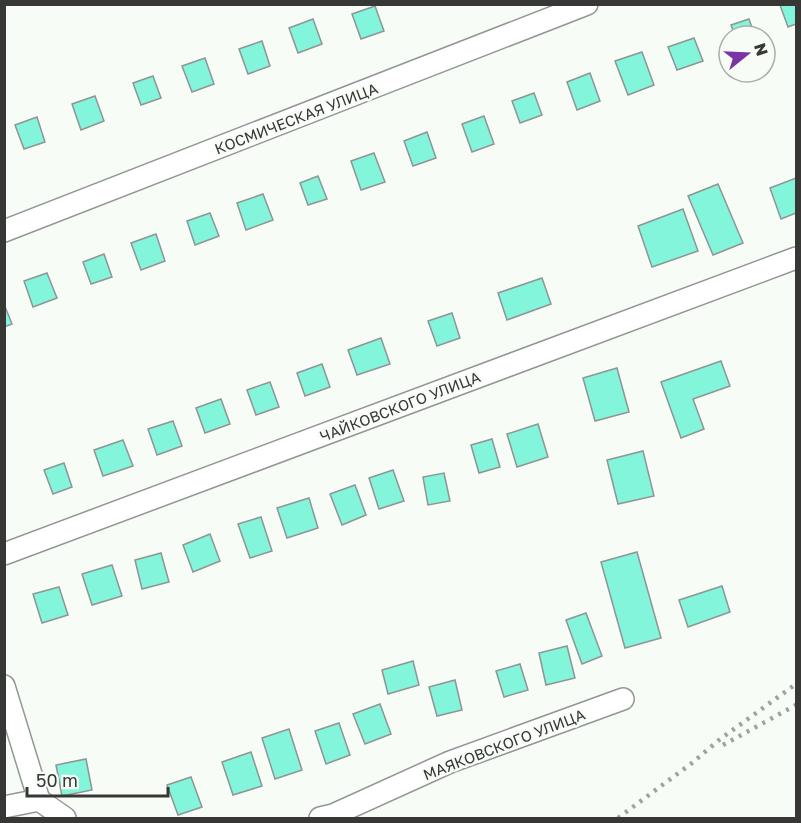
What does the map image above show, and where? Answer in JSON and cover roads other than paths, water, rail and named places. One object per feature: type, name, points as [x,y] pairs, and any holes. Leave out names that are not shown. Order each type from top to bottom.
[{"type":"street","name":"КОСМИЧЕСКАЯ УЛИЦА","points":[[4,231],[587,4]]},
{"type":"street","name":"ЧАЙКОВСКОГО УЛИЦА","points":[[4,554],[796,258]]},
{"type":"street","points":[[4,686],[39,800],[65,819]]},
{"type":"street","name":"МАЯКОВСКОГО УЛИЦА","points":[[320,819],[450,762],[622,699]]},
{"type":"street","points":[[4,807],[39,800]]},
{"type":"railway","points":[[618,818],[796,684]]},
{"type":"railway","points":[[723,745],[796,705]]}]
